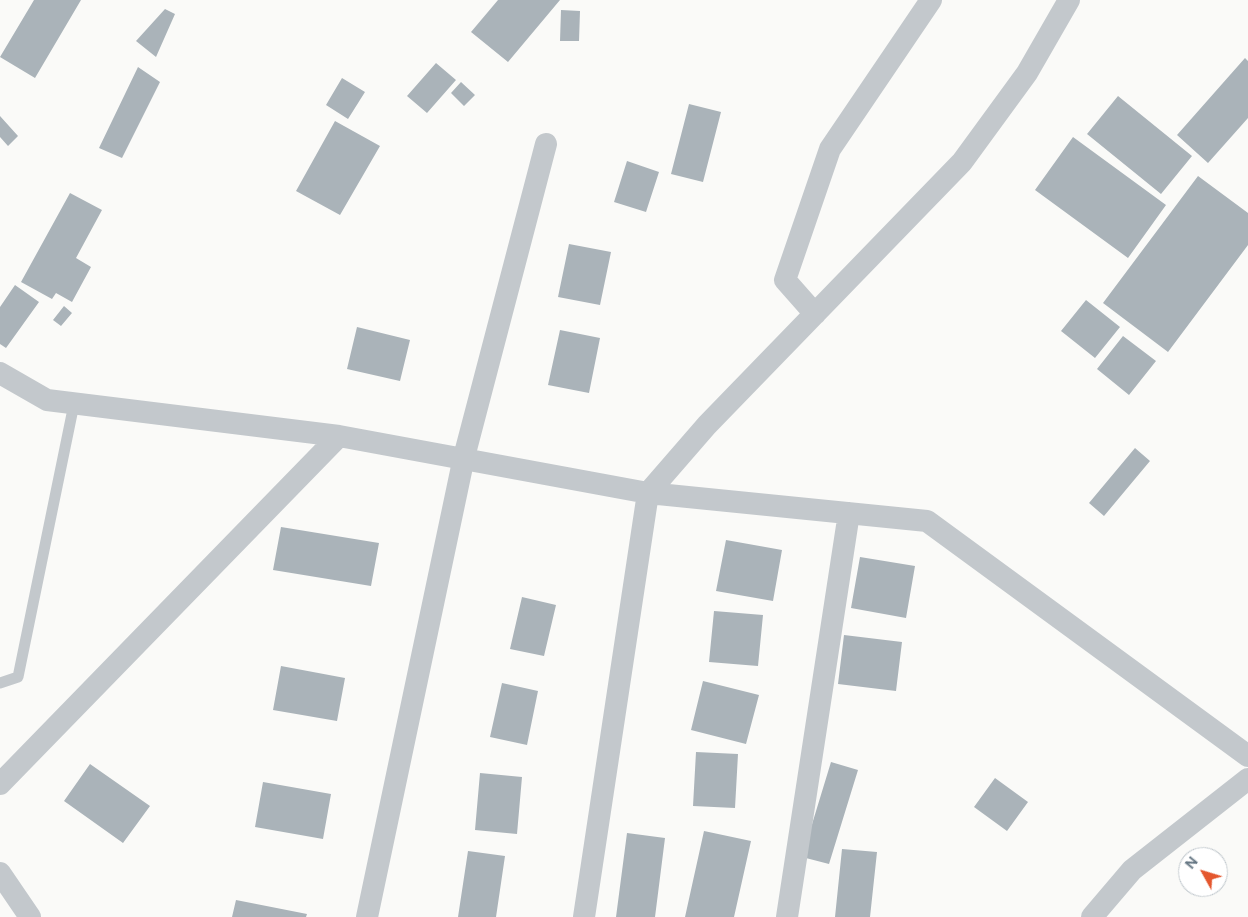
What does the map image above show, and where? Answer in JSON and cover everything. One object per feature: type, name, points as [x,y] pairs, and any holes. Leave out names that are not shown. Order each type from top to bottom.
[{"type":"street","points":[[815,314],[785,280],[830,149],[931,0]]},
{"type":"street","points":[[584,917],[648,492],[707,425],[962,162],[1027,73],[1069,0]]},
{"type":"street","points":[[367,917],[464,457],[546,144]]},
{"type":"street","points":[[0,373],[47,400],[339,436],[464,457],[648,492],[927,521],[1248,756]]},
{"type":"street","points":[[0,784],[339,436]]},
{"type":"street","points":[[787,917],[849,513]]},
{"type":"street","points":[[1092,917],[1132,870],[1248,778]]},
{"type":"street","points":[[0,873],[30,917]]},
{"type":"lane","points":[[0,683],[18,677],[74,404]]},
{"type":"building","points":[[34,0],[81,0],[35,78],[0,57]]},
{"type":"building","points":[[498,0],[560,0],[508,62],[471,32]]},
{"type":"building","points":[[165,9],[175,14],[156,57],[136,41]]},
{"type":"building","points":[[561,10],[580,11],[579,41],[560,41]]},
{"type":"building","points":[[1245,58],[1248,61],[1248,118],[1208,163],[1177,135]]},
{"type":"building","points":[[436,63],[456,80],[427,113],[407,96]]},
{"type":"building","points":[[138,67],[160,82],[122,158],[99,148]]},
{"type":"building","points":[[342,78],[365,92],[348,119],[326,105]]},
{"type":"building","points":[[461,82],[475,95],[464,106],[451,93]]},
{"type":"building","points":[[1118,96],[1192,156],[1161,194],[1087,134]]},
{"type":"building","points":[[689,104],[721,112],[703,182],[671,174]]},
{"type":"building","points":[[0,116],[18,136],[8,146],[0,137]]},
{"type":"building","points":[[335,121],[380,146],[340,215],[296,191]]},
{"type":"building","points":[[1073,137],[1166,205],[1128,258],[1035,190]]},
{"type":"building","points":[[627,161],[659,172],[646,212],[614,202]]},
{"type":"building","points":[[1198,176],[1248,213],[1248,245],[1168,352],[1103,303]]},
{"type":"building","points":[[70,193],[102,210],[76,258],[91,267],[72,302],[56,293],[52,299],[21,282]]},
{"type":"building","points":[[569,244],[611,252],[600,305],[558,297]]},
{"type":"building","points":[[15,285],[39,302],[6,348],[0,344],[0,307]]},
{"type":"building","points":[[1086,300],[1120,327],[1095,358],[1061,331]]},
{"type":"building","points":[[64,306],[72,313],[61,326],[53,320]]},
{"type":"building","points":[[357,327],[410,340],[400,381],[347,369]]},
{"type":"building","points":[[560,330],[600,338],[589,393],[548,385]]},
{"type":"building","points":[[1123,336],[1156,361],[1129,395],[1097,369]]},
{"type":"building","points":[[1135,448],[1150,461],[1104,516],[1089,503]]},
{"type":"building","points":[[281,527],[379,543],[371,586],[273,570]]},
{"type":"building","points":[[726,540],[782,550],[773,601],[716,591]]},
{"type":"building","points":[[860,557],[915,566],[906,618],[851,608]]},
{"type":"building","points":[[522,597],[556,605],[544,656],[510,649]]},
{"type":"building","points":[[714,611],[763,615],[758,666],[709,662]]},
{"type":"building","points":[[844,635],[902,642],[896,691],[838,684]]},
{"type":"building","points":[[281,666],[345,678],[337,721],[273,710]]},
{"type":"building","points":[[703,681],[759,695],[746,744],[691,730]]},
{"type":"building","points":[[502,683],[538,691],[527,745],[490,737]]},
{"type":"building","points":[[696,752],[738,754],[735,808],[693,806]]},
{"type":"building","points":[[831,762],[858,770],[829,864],[802,857]]},
{"type":"building","points":[[90,764],[150,806],[123,843],[64,801]]},
{"type":"building","points":[[480,773],[522,777],[517,834],[475,830]]},
{"type":"building","points":[[995,778],[1028,802],[1007,831],[974,807]]},
{"type":"building","points":[[263,782],[331,794],[323,839],[255,827]]},
{"type":"building","points":[[704,831],[751,841],[734,917],[685,917]]},
{"type":"building","points":[[627,833],[665,838],[655,917],[616,917]]},
{"type":"building","points":[[842,849],[877,852],[870,917],[835,917]]},
{"type":"building","points":[[468,851],[505,856],[496,917],[458,917]]},
{"type":"building","points":[[236,900],[307,914],[306,917],[232,917]]}]
